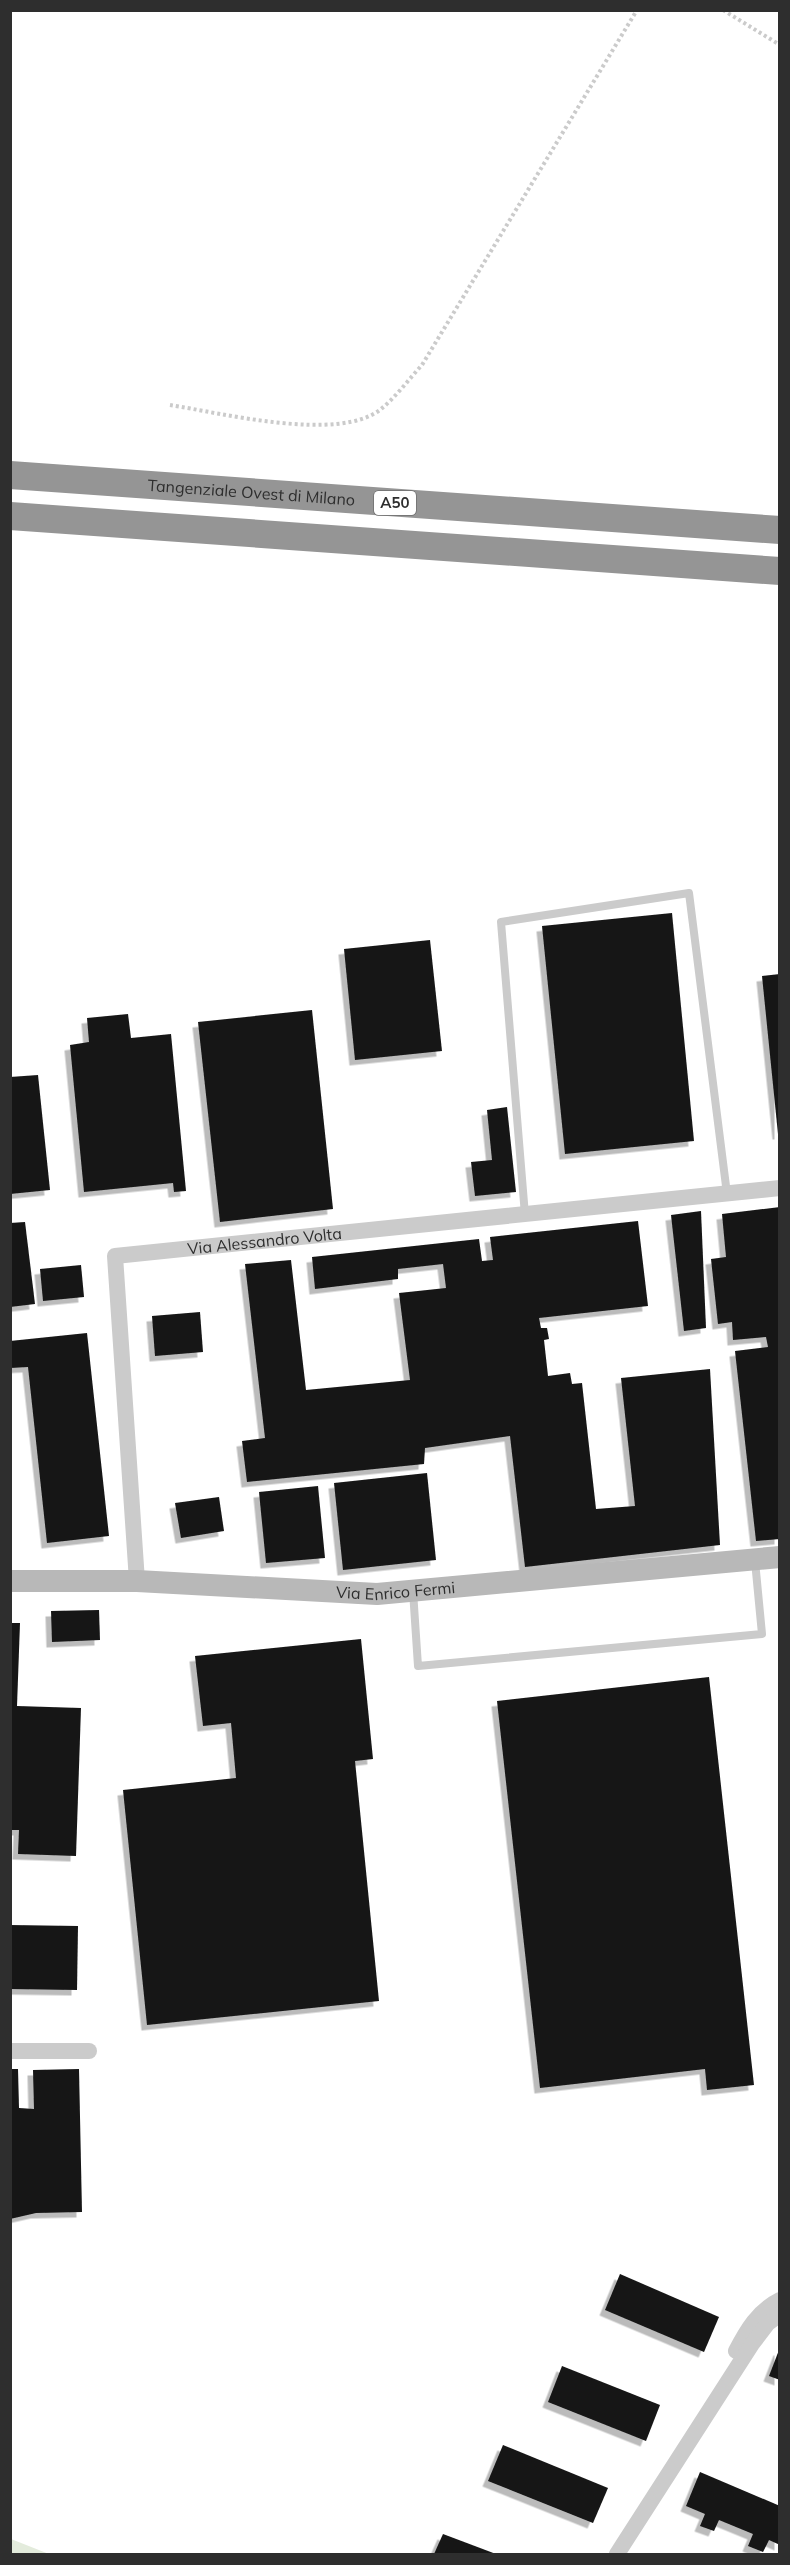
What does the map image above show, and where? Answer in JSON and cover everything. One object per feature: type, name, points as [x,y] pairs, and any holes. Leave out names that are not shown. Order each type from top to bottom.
[{"type":"highway","name":"Tangenziale Ovest di Milano","points":[[10,475],[780,530]]},
{"type":"highway","points":[[10,516],[780,571]]},
{"type":"street","name":"Via Alessandro Volta","points":[[137,1581],[115,1257],[780,1188]]},
{"type":"street","name":"Via Enrico Fermi","points":[[10,1581],[137,1581],[377,1594],[780,1557]]},
{"type":"street","points":[[10,2051],[90,2051]]},
{"type":"street","points":[[707,2412],[742,2339],[755,2319],[768,2306],[780,2300]]},
{"type":"street","points":[[616,2554],[752,2344],[768,2323],[780,2314]]},
{"type":"lane","points":[[525,1215],[501,922],[689,893],[731,1194]]},
{"type":"lane","points":[[413,1591],[418,1666],[762,1634],[755,1559]]},
{"type":"path","points":[[170,405],[288,423],[340,425],[356,422],[382,409],[422,365],[637,10]]},
{"type":"path","points":[[723,10],[780,45]]},
{"type":"green space","points":[[11,2539],[49,2554],[11,2554]]},
{"type":"building","points":[[672,913],[694,1141],[565,1154],[542,926]]},
{"type":"building","points":[[430,940],[442,1051],[355,1060],[344,949]]},
{"type":"building","points":[[780,974],[780,1134],[778,1134],[762,976]]},
{"type":"building","points":[[312,1010],[333,1209],[220,1222],[198,1022]]},
{"type":"building","points":[[128,1014],[131,1038],[171,1034],[186,1191],[174,1192],[173,1183],[84,1192],[70,1045],[89,1042],[87,1018]]},
{"type":"building","points":[[38,1075],[50,1190],[10,1194],[10,1077]]},
{"type":"building","points":[[507,1107],[516,1192],[475,1196],[471,1162],[492,1160],[487,1110]]},
{"type":"building","points":[[780,1207],[780,1539],[756,1541],[735,1351],[768,1347],[766,1337],[733,1340],[732,1322],[718,1324],[711,1259],[726,1257],[722,1214]]},
{"type":"building","points":[[701,1211],[706,1328],[684,1331],[671,1215]]},
{"type":"building","points":[[638,1221],[648,1306],[539,1318],[541,1328],[547,1328],[549,1339],[544,1340],[548,1376],[570,1373],[572,1384],[582,1383],[596,1509],[635,1506],[621,1378],[710,1369],[720,1545],[525,1567],[510,1436],[425,1448],[424,1464],[247,1482],[242,1441],[265,1438],[245,1264],[291,1260],[306,1390],[410,1380],[399,1293],[446,1288],[443,1264],[398,1269],[398,1279],[315,1289],[312,1257],[479,1239],[482,1261],[493,1260],[490,1237]]},
{"type":"building","points":[[25,1222],[35,1304],[10,1307],[10,1223]]},
{"type":"building","points":[[81,1265],[84,1297],[43,1301],[40,1269]]},
{"type":"building","points":[[200,1312],[203,1352],[155,1356],[152,1316]]},
{"type":"building","points":[[87,1333],[109,1536],[47,1543],[28,1367],[10,1368],[10,1341]]},
{"type":"building","points":[[427,1473],[436,1560],[343,1570],[334,1483]]},
{"type":"building","points":[[318,1486],[325,1558],[266,1563],[259,1492]]},
{"type":"building","points":[[219,1497],[224,1531],[181,1538],[175,1503]]},
{"type":"building","points":[[99,1610],[100,1640],[52,1642],[51,1611]]},
{"type":"building","points":[[10,1623],[20,1623],[17,1706],[81,1708],[76,1856],[18,1854],[19,1830],[10,1830]]},
{"type":"building","points":[[361,1639],[373,1759],[355,1761],[379,2001],[147,2025],[123,1790],[236,1778],[231,1723],[203,1726],[195,1656]]},
{"type":"building","points":[[709,1677],[754,2085],[707,2090],[705,2069],[540,2088],[497,1701]]},
{"type":"building","points":[[10,1925],[78,1926],[77,1990],[10,1989]]},
{"type":"building","points":[[10,2069],[18,2069],[19,2108],[34,2109],[33,2070],[79,2069],[82,2212],[36,2213],[10,2219]]},
{"type":"building","points":[[620,2274],[719,2317],[704,2352],[605,2310]]},
{"type":"building","points":[[780,2350],[780,2380],[769,2376]]},
{"type":"building","points":[[562,2366],[660,2405],[646,2441],[548,2402]]},
{"type":"building","points":[[503,2445],[608,2488],[593,2523],[488,2481]]},
{"type":"building","points":[[700,2472],[780,2506],[780,2545],[769,2540],[763,2552],[748,2546],[753,2534],[719,2520],[714,2531],[700,2526],[705,2514],[686,2506]]},
{"type":"building","points":[[443,2534],[496,2554],[434,2554]]}]
